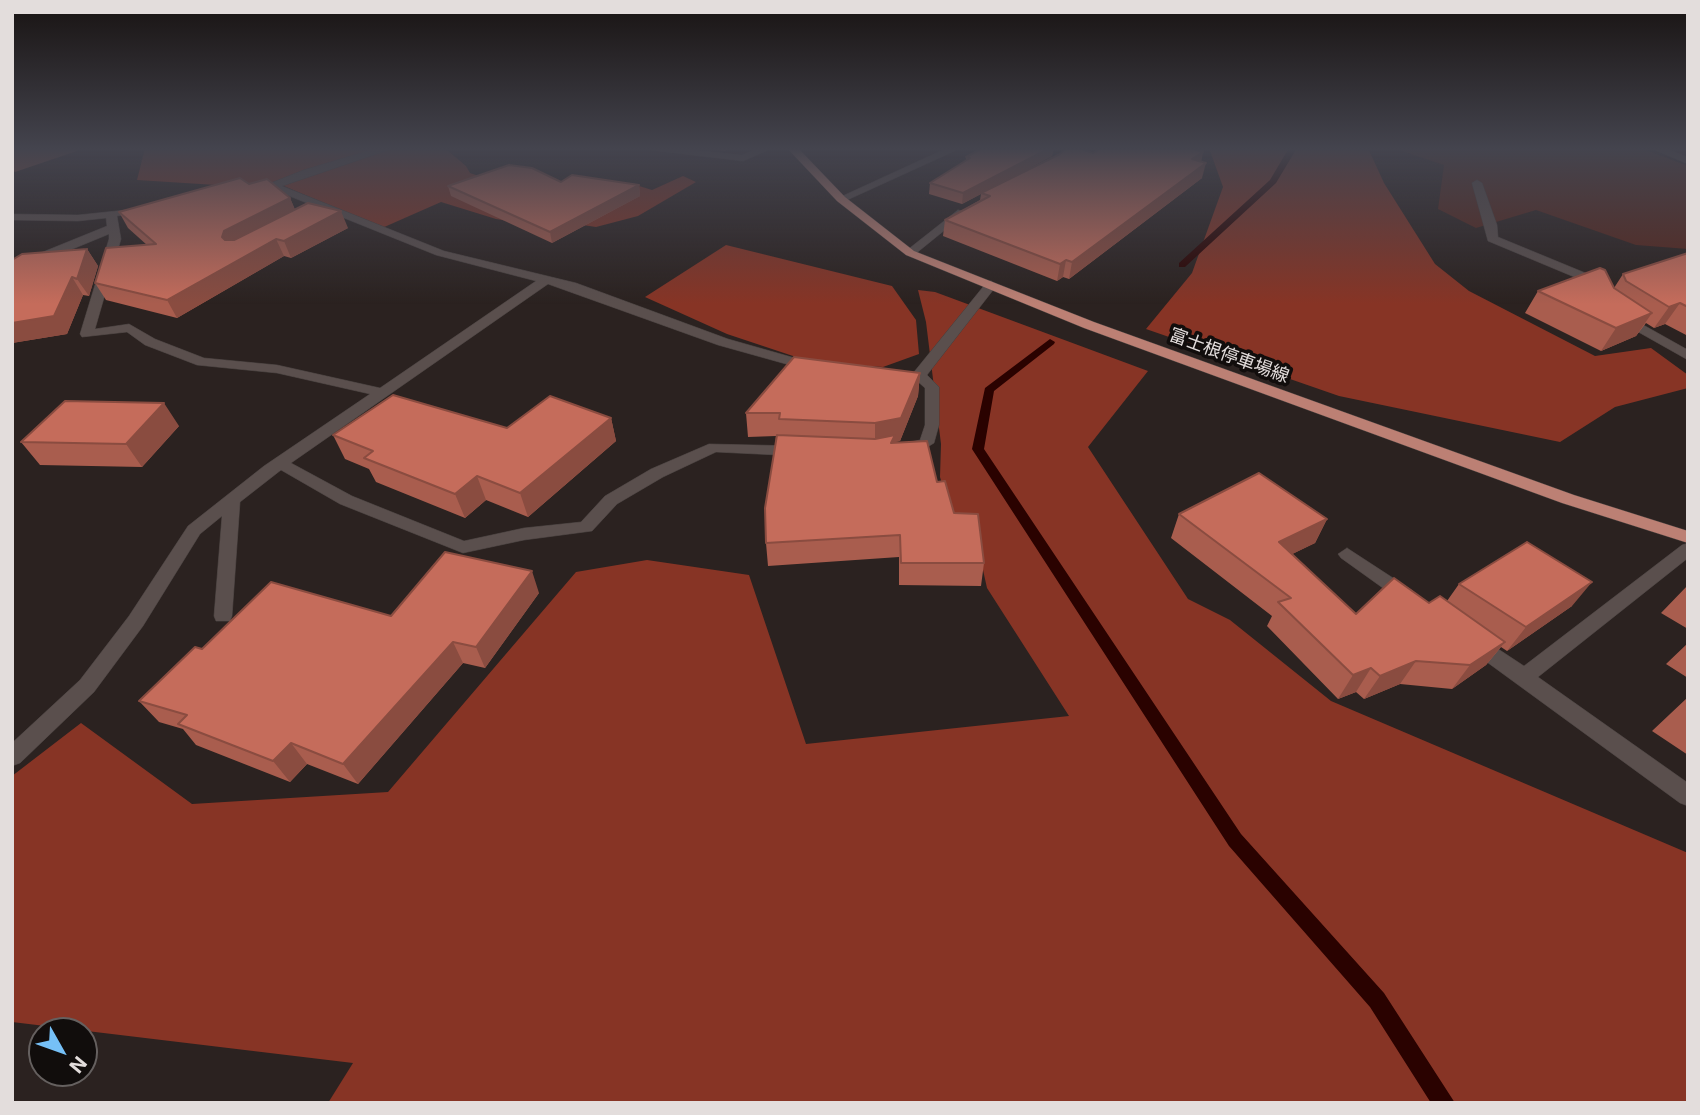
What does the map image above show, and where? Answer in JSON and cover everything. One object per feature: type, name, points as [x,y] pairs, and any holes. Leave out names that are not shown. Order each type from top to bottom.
[{"type":"main road","name":"富士根停車場線","points":[[842,200],[910,253],[1089,325],[1529,485],[1688,537]]},
{"type":"street","points":[[300,200],[320,210],[440,253],[545,280],[655,315],[723,342],[830,371]]},
{"type":"street","points":[[1483,200],[1491,225],[1492,239],[1596,282],[1611,309],[1688,356]]},
{"type":"street","points":[[910,253],[975,205]]},
{"type":"street","points":[[12,279],[42,257],[112,221],[153,208]]},
{"type":"street","points":[[12,217],[112,221]]},
{"type":"street","points":[[112,221],[115,239],[87,334],[129,328],[150,342],[202,362],[277,369],[380,393]]},
{"type":"street","points":[[12,757],[87,685],[136,621],[194,530],[280,463],[545,280]]},
{"type":"street","points":[[882,379],[895,382],[919,375],[991,285]]},
{"type":"street","points":[[887,451],[926,443],[932,425],[932,387],[919,375]]},
{"type":"street","points":[[280,463],[345,500],[463,547],[523,534],[586,527],[611,500],[657,472],[714,447],[821,452]]},
{"type":"street","points":[[223,616],[232,500]]},
{"type":"street","points":[[1524,677],[1688,549]]},
{"type":"street","points":[[1347,554],[1424,608]]},
{"type":"street","points":[[1458,631],[1688,796]]},
{"type":"shaded area","points":[[317,200],[665,200],[638,216],[596,227],[576,224],[533,225],[496,219],[441,202],[382,228]]},
{"type":"shaded area","points":[[1218,200],[1395,200],[1435,264],[1469,291],[1595,356],[1651,348],[1688,375],[1688,388],[1615,407],[1560,442],[1339,396],[1146,329],[1192,273]]},
{"type":"shaded area","points":[[1439,200],[1688,200],[1688,249],[1636,245],[1536,210],[1476,228],[1438,209]]},
{"type":"shaded area","points":[[726,245],[892,286],[916,320],[919,354],[883,367],[811,362],[727,334],[645,297]]},
{"type":"shaded area","points":[[918,290],[935,292],[1148,371],[1088,447],[1188,599],[1230,620],[1331,701],[1688,853],[1688,1103],[328,1103],[353,1063],[98,1032],[98,1017],[28,1017],[28,1024],[12,1022],[12,776],[81,723],[192,804],[388,792],[576,572],[647,560],[749,575],[806,744],[1069,716],[987,588],[975,534],[955,527],[940,477],[941,444],[926,322]]},
{"type":"building","points":[[162,200],[286,200],[224,231],[222,237],[225,240],[234,240],[308,203],[341,211],[284,241],[276,239],[167,300],[95,283],[106,248],[156,244],[119,212]]},
{"type":"building","points":[[479,200],[611,200],[550,232]]},
{"type":"building","points":[[982,200],[1156,200],[1072,262],[1066,260],[1060,264],[945,220]]},
{"type":"building","points":[[87,249],[77,279],[72,277],[54,316],[12,323],[12,260],[22,254]]},
{"type":"building","points":[[1688,253],[1688,307],[1680,303],[1669,307],[1626,281],[1623,274]]},
{"type":"building","points":[[1600,268],[1605,270],[1614,288],[1652,313],[1616,328],[1538,291]]},
{"type":"building","points":[[794,357],[920,373],[901,418],[875,423],[779,419],[780,413],[746,413]]},
{"type":"building","points":[[393,395],[507,428],[550,396],[611,418],[520,493],[477,476],[455,494],[364,458],[373,451],[333,435]]},
{"type":"building","points":[[65,401],[164,403],[126,444],[21,442]]},
{"type":"building","points":[[777,435],[875,439],[895,435],[891,443],[927,441],[937,482],[945,481],[954,513],[978,514],[984,563],[901,563],[900,535],[766,543],[765,508]]},
{"type":"building","points":[[1259,473],[1327,519],[1279,542],[1356,614],[1394,578],[1429,603],[1440,596],[1505,642],[1470,665],[1416,661],[1380,676],[1371,668],[1353,675],[1278,602],[1291,598],[1179,514]]},
{"type":"building","points":[[1527,542],[1592,582],[1526,627],[1459,584]]},
{"type":"building","points":[[445,552],[532,571],[476,647],[453,642],[343,764],[291,743],[273,761],[178,724],[187,715],[139,701],[195,647],[202,649],[271,582],[391,616]]},
{"type":"waterway","points":[[1182,265],[1252,200]]},
{"type":"waterway","points":[[1050,342],[989,390],[978,449],[1235,840],[1377,1000],[1444,1103]]}]
